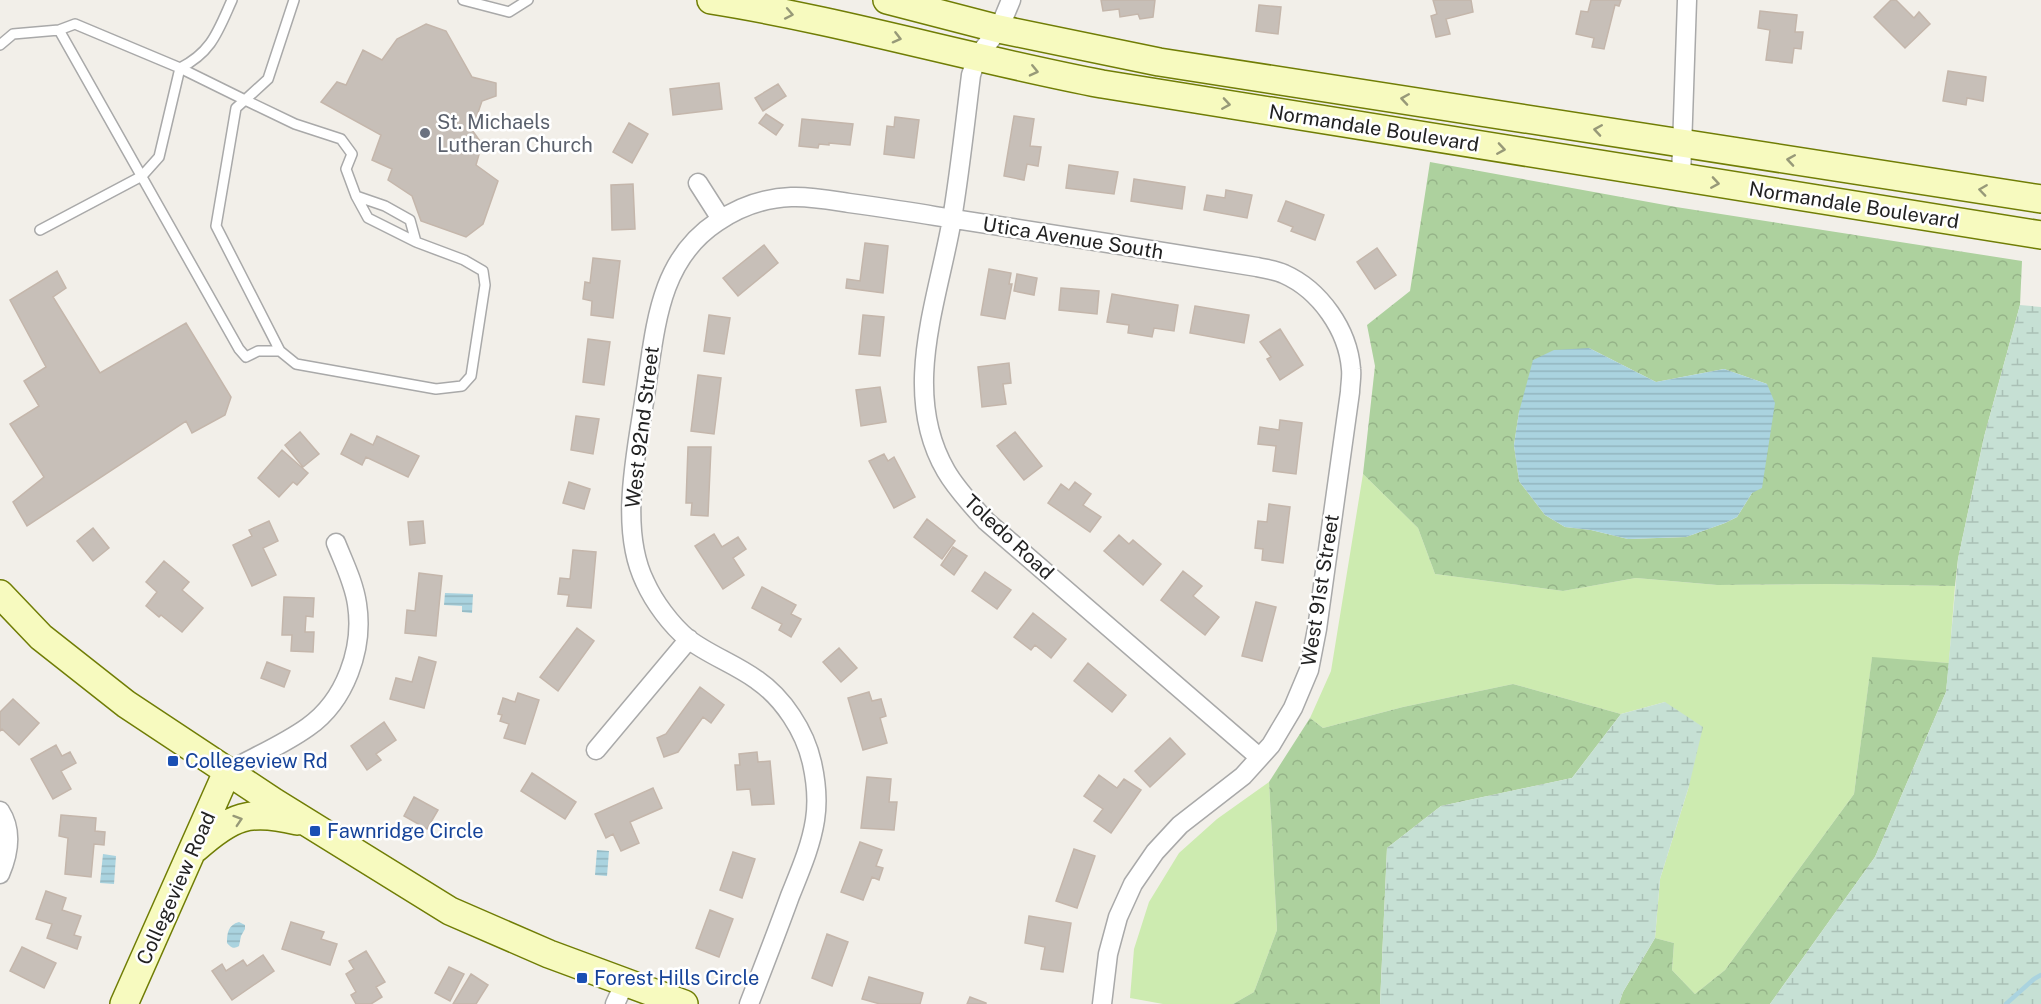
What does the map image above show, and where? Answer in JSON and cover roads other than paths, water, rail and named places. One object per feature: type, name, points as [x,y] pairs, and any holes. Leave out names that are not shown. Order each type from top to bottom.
[{"type":"main road","name":"Normandale Boulevard","points":[[711,0],[840,24],[1102,84],[2041,235]]},
{"type":"main road","name":"Normandale Boulevard","points":[[887,0],[999,29],[1159,62],[2041,199]]},
{"type":"main road","points":[[0,594],[41,637],[109,691],[227,772],[450,911],[549,954],[620,993],[684,1004]]},
{"type":"main road","name":"Collegeview Road","points":[[124,1004],[227,772]]},
{"type":"main road","points":[[191,853],[224,825],[241,818],[259,815],[309,824]]},
{"type":"street","name":"Toledo Road","points":[[1011,0],[999,29],[977,57],[971,75],[952,218],[926,349],[923,381],[926,412],[934,443],[946,471],[986,521],[1259,757]]},
{"type":"street","points":[[1681,178],[1687,0]]},
{"type":"street","points":[[698,183],[721,219]]},
{"type":"street","name":"Utica Avenue South","points":[[721,219],[766,200],[795,196],[952,218],[1257,267],[1284,274],[1307,289],[1326,308],[1338,327],[1347,347],[1351,369],[1350,393]]},
{"type":"street","name":"West 92nd Street","points":[[721,219],[692,244],[675,267],[662,294],[655,323],[632,490],[631,520],[634,552],[644,581],[660,606],[679,631],[757,680],[780,702],[798,728],[811,757],[816,789],[815,819],[808,850],[749,1004]]},
{"type":"street","name":"West 91st Street","points":[[1102,1004],[1108,954],[1118,917],[1133,884],[1155,852],[1180,825],[1243,776],[1271,745],[1293,708],[1309,670],[1350,393]]},
{"type":"street","points":[[227,772],[309,726],[330,707],[344,684],[354,659],[357,641],[357,605],[351,579],[336,543]]},
{"type":"street","points":[[596,750],[689,639]]},
{"type":"street","points":[[0,811],[5,819],[9,836],[8,853],[0,874]]},
{"type":"lane","points":[[180,68],[195,61],[213,41],[232,0]]},
{"type":"lane","points":[[0,45],[13,34],[59,30],[75,24],[180,68],[245,100],[295,124],[341,140],[352,154],[346,169],[356,196],[368,218],[416,242],[464,260],[483,271],[485,285],[471,376],[462,386],[436,388],[296,364],[280,351],[216,226],[236,108],[245,100],[268,79],[294,0]]},
{"type":"lane","points":[[463,0],[509,12],[528,0]]},
{"type":"lane","points":[[59,30],[239,349],[246,357],[258,351],[280,351]]},
{"type":"lane","points":[[40,230],[142,176],[159,157],[180,68]]},
{"type":"lane","points":[[356,196],[385,206],[410,220],[416,242]]},
{"type":"water","points":[[1589,348],[1656,382],[1724,369],[1767,384],[1775,403],[1762,488],[1752,493],[1737,517],[1686,537],[1628,539],[1591,530],[1565,527],[1545,515],[1519,481],[1514,445],[1519,412],[1533,360],[1554,350]]},
{"type":"water","points":[[445,593],[473,594],[472,613],[462,612],[462,606],[444,605]]},
{"type":"water","points":[[597,850],[609,851],[607,876],[595,875]]},
{"type":"water","points":[[103,854],[116,856],[114,884],[100,883]]},
{"type":"water","points":[[239,922],[245,925],[245,929],[239,946],[233,948],[227,943],[228,933],[232,925]]},
{"type":"waterway","points":[[2006,1004],[2041,975]]},
{"type":"place","name":"St. Michaels Lutheran Church","points":[[425,133]]},
{"type":"place","name":"Collegeview Rd","points":[[173,761]]},
{"type":"place","name":"Fawnridge Circle","points":[[315,831]]},
{"type":"place","name":"Forest Hills Circle","points":[[582,978]]}]
